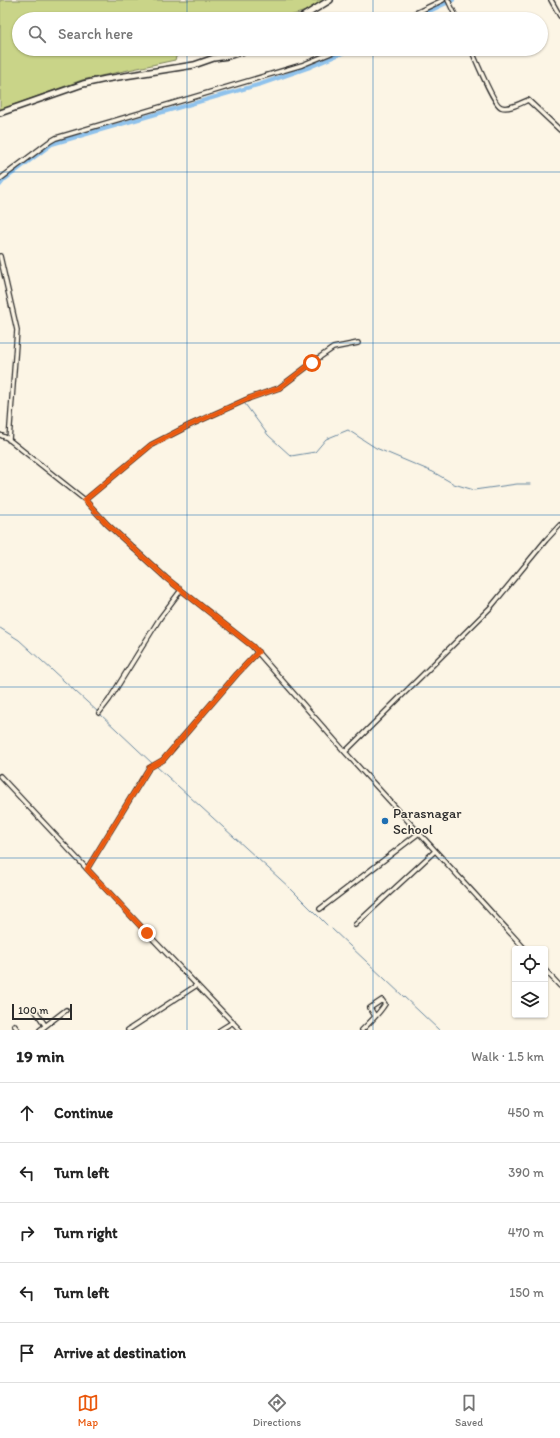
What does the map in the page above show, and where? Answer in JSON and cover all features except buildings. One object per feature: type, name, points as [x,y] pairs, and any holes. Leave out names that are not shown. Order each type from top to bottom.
[{"type":"main road","points":[[310,12],[330,0]]},
{"type":"main road","points":[[0,113],[83,84],[194,65],[214,58],[228,56]]},
{"type":"street","points":[[418,12],[443,0]]},
{"type":"street","points":[[448,0],[454,12]]},
{"type":"street","points":[[550,0],[560,16]]},
{"type":"street","points":[[0,179],[56,138],[302,65],[324,56]]},
{"type":"street","points":[[473,56],[498,106],[508,108],[528,100],[560,130]]},
{"type":"street","points":[[0,256],[17,330],[9,440]]},
{"type":"street","points":[[85,500],[151,445],[250,398],[279,388],[333,348],[358,343]]},
{"type":"street","points":[[0,435],[9,440],[85,500],[107,524],[166,578],[252,646],[345,752],[522,946]]},
{"type":"street","points":[[345,752],[490,608],[560,525]]},
{"type":"street","points":[[99,713],[109,700],[160,618],[180,590]]},
{"type":"street","points":[[87,869],[149,768],[163,760],[237,674],[258,652]]},
{"type":"street","points":[[0,776],[240,1030]]},
{"type":"street","points":[[320,909],[419,833]]},
{"type":"street","points":[[355,925],[435,851]]},
{"type":"street","points":[[548,973],[560,986]]},
{"type":"street","points":[[128,1030],[197,985]]},
{"type":"street","points":[[362,1030],[375,1016],[385,1004],[382,1000],[370,1008],[375,1016]]},
{"type":"street","points":[[35,1010],[45,1025]]},
{"type":"street","points":[[40,1030],[66,1010]]},
{"type":"street","points":[[220,1030],[233,1022]]},
{"type":"street","points":[[14,1025],[18,1030]]},
{"type":"green space","points":[[0,0],[328,0],[313,9],[303,12],[12,12],[12,56],[176,56],[175,60],[82,80],[0,110]]},
{"type":"waterway","points":[[428,12],[453,0]]},
{"type":"waterway","points":[[0,185],[4,180],[52,144],[261,84],[310,67],[336,56]]},
{"type":"waterway","points":[[245,404],[268,435],[291,456],[315,452],[326,439],[348,430],[376,448],[433,472],[454,484],[474,490],[517,484],[530,484]]},
{"type":"waterway","points":[[0,628],[19,640],[98,712]]},
{"type":"waterway","points":[[100,714],[153,764]]},
{"type":"waterway","points":[[156,766],[291,889],[327,925]]},
{"type":"waterway","points":[[332,929],[439,1030]]},
{"type":"place","name":"Parasnagar School","points":[[385,821]]},
{"type":"route","points":[[147,933],[87,869],[149,768],[163,760],[237,674],[258,652],[166,578],[107,524],[85,500],[151,445],[190,425],[250,398],[279,388],[312,363]]}]
